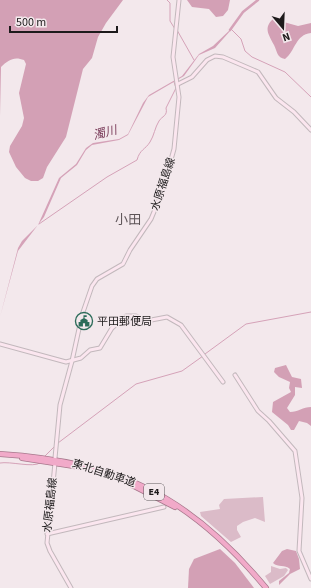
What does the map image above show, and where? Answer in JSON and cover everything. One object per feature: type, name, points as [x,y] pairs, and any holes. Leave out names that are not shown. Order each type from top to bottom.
[{"type":"highway","name":"東北自動車道","points":[[0,455],[54,460],[110,474],[155,492],[202,524],[236,554],[266,588]]},
{"type":"highway","name":"東北自動車道","points":[[202,524],[263,588]]},
{"type":"street","name":"水原福島線","points":[[71,588],[49,550],[47,534],[60,405],[72,361],[82,315],[94,282],[123,264],[158,204],[176,142],[179,97],[173,57],[179,0]]},
{"type":"street","points":[[177,82],[192,77],[207,60],[215,56],[223,57],[258,73],[276,98],[294,112],[311,130]]},
{"type":"street","points":[[0,344],[66,362],[84,356],[90,350],[100,348],[112,328],[130,315],[146,321],[167,317],[181,325],[223,382]]},
{"type":"street","points":[[235,375],[258,411],[269,421],[295,451],[302,502],[299,551],[311,579]]},
{"type":"street","points":[[47,534],[164,507]]},
{"type":"shaded area","points":[[0,0],[123,0],[106,23],[98,37],[92,58],[83,69],[66,137],[47,167],[43,178],[38,181],[31,181],[25,178],[16,167],[9,152],[10,146],[22,126],[24,118],[19,93],[26,64],[24,60],[17,58],[11,59],[1,67],[0,116]]},
{"type":"shaded area","points":[[187,0],[230,0],[228,10],[223,16],[216,17],[209,9],[192,7]]},
{"type":"shaded area","points":[[273,19],[298,26],[311,23],[311,33],[306,34],[299,40],[285,59],[280,57],[278,54],[268,32],[268,25]]},
{"type":"shaded area","name":"濁川","points":[[232,28],[215,48],[199,55],[184,76],[148,97],[128,135],[119,140],[92,145],[86,150],[77,165],[61,178],[44,217],[38,225],[59,178],[76,164],[86,148],[93,143],[119,139],[128,134],[143,103],[149,95],[182,76],[199,54],[213,46]]},
{"type":"shaded area","points":[[38,226],[18,251],[0,317],[18,248],[22,241]]},
{"type":"shaded area","points":[[286,365],[292,377],[301,379],[302,388],[295,387],[295,395],[287,408],[290,412],[311,407],[311,426],[307,423],[299,421],[294,430],[291,430],[288,425],[272,412],[273,402],[291,392],[289,388],[290,382],[279,377],[274,372],[275,368]]},
{"type":"shaded area","points":[[263,497],[265,522],[255,518],[243,522],[237,526],[237,530],[241,537],[231,542],[201,516],[200,512],[220,509],[219,505],[224,499]]},
{"type":"shaded area","points":[[220,549],[235,563],[254,588],[188,588],[189,569],[194,559]]},
{"type":"shaded area","points":[[287,549],[296,551],[300,569],[290,574],[279,585],[279,581],[289,573],[290,569],[273,563],[282,551]]},
{"type":"shaded area","points":[[271,566],[280,569],[286,568],[288,570],[284,576],[270,584],[265,576],[271,572]]},
{"type":"waterway","points":[[167,0],[170,3],[170,21],[175,29]]},
{"type":"waterway","name":"濁川","points":[[230,30],[243,12],[258,0]]},
{"type":"waterway","points":[[231,29],[241,39],[245,51],[252,57],[285,72],[311,97]]},
{"type":"waterway","points":[[177,30],[194,60]]},
{"type":"waterway","points":[[39,224],[107,177],[137,160],[141,152],[148,145],[156,126],[165,114],[166,108],[176,88],[174,82]]},
{"type":"waterway","points":[[205,354],[246,324],[311,312]]},
{"type":"waterway","points":[[58,443],[136,384],[182,371],[203,356]]},
{"type":"waterway","points":[[44,457],[56,445]]},
{"type":"waterway","points":[[0,463],[32,465],[40,463]]},
{"type":"place","name":"平田郵便局","points":[[84,321]]},
{"type":"district","name":"小田","points":[[128,220]]}]
